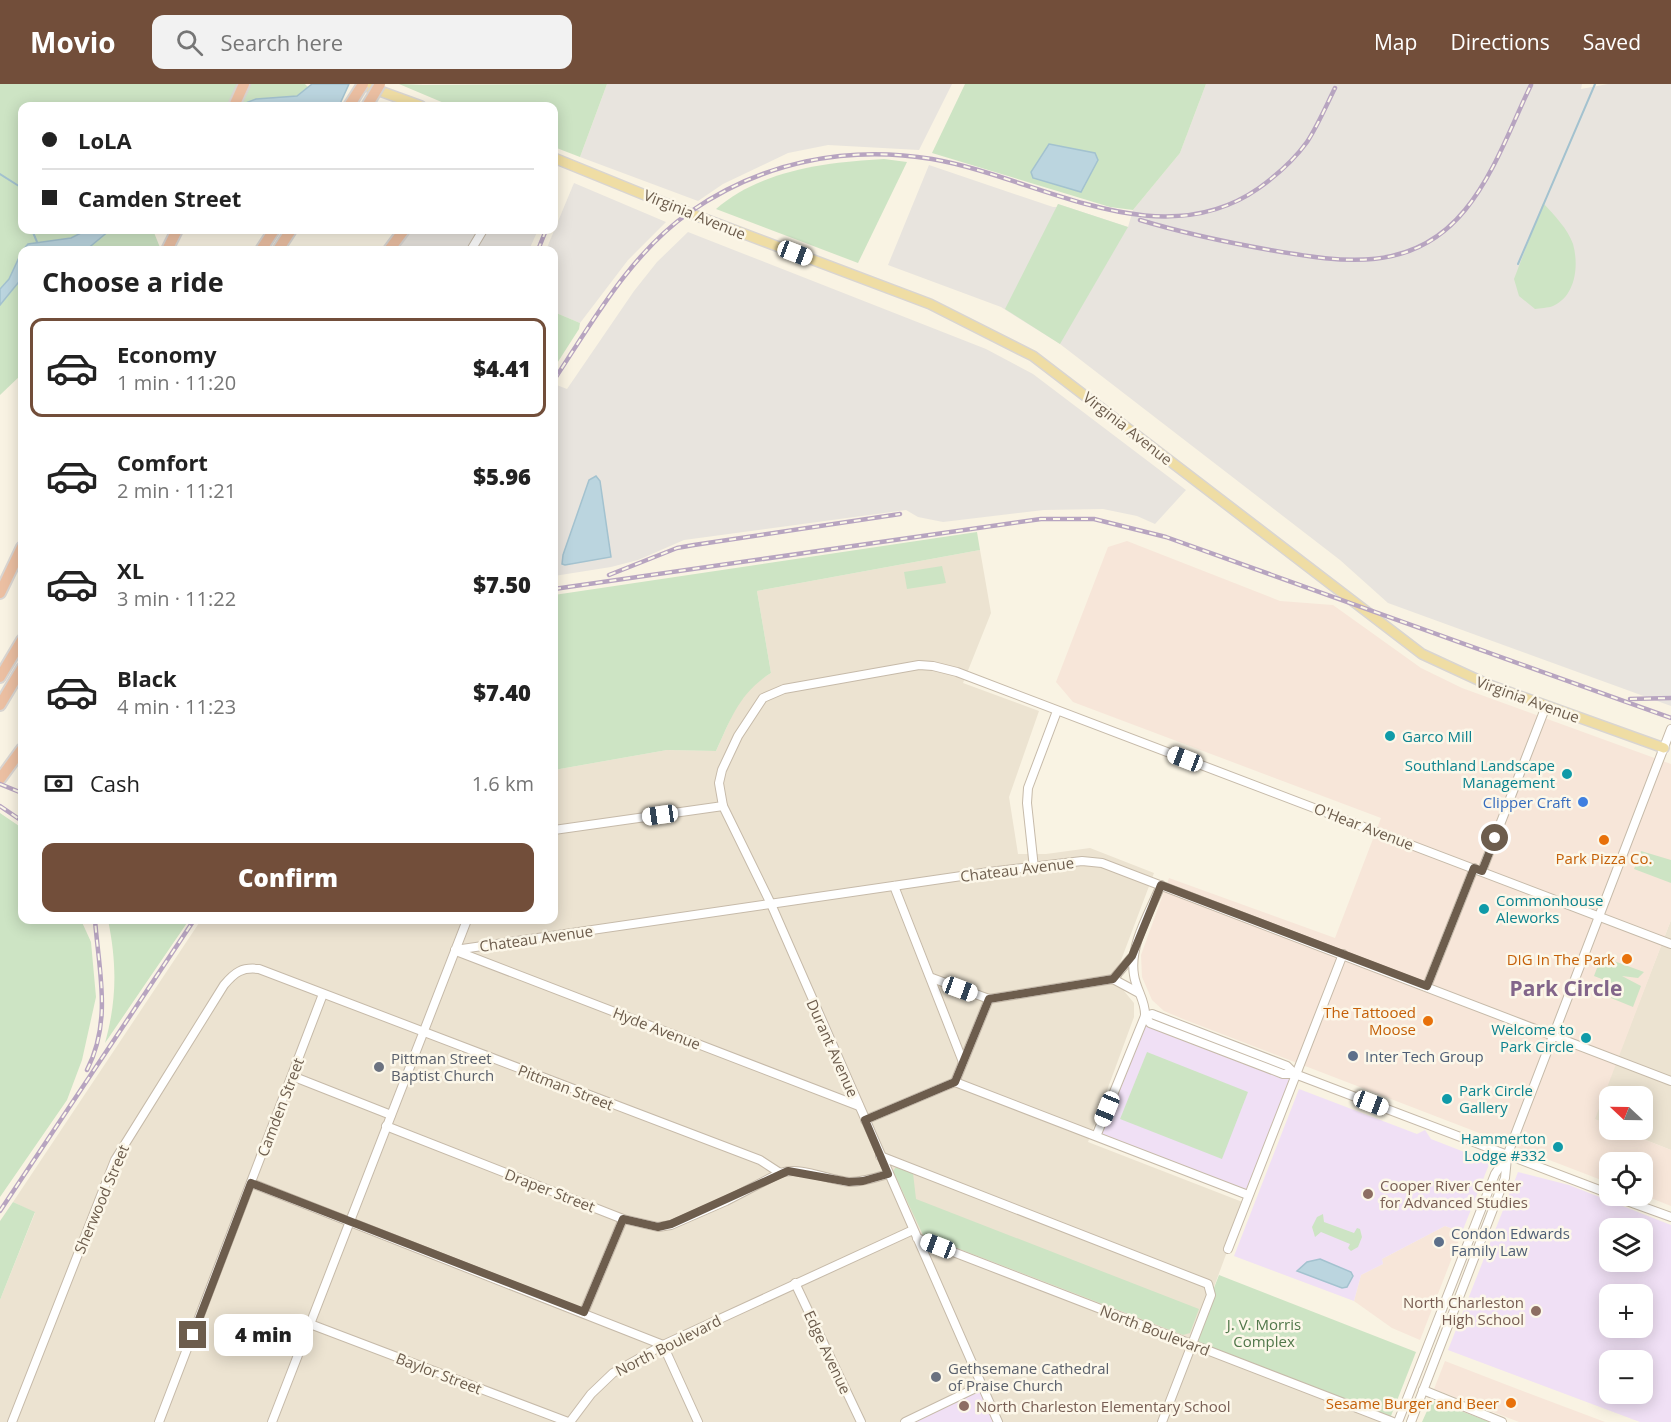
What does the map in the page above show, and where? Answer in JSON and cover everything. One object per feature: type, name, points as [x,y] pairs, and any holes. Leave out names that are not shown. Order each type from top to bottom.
[{"type":"highway","points":[[236,102],[244,84]]},
{"type":"highway","points":[[351,102],[362,84]]},
{"type":"highway","points":[[369,102],[380,84]]},
{"type":"highway","points":[[0,593],[18,555]]},
{"type":"highway","points":[[0,676],[18,647]]},
{"type":"highway","points":[[0,705],[18,675]]},
{"type":"highway","points":[[0,779],[18,754]]},
{"type":"main road","points":[[362,84],[410,102]]},
{"type":"main road","name":"Virginia Avenue","points":[[558,160],[689,213],[930,304],[1033,356],[1406,644],[1472,679],[1667,749]]},
{"type":"street","name":"O'Hear Avenue","points":[[723,806],[719,783],[722,770],[740,733],[763,698],[784,689],[919,666],[933,666],[1671,944]]},
{"type":"street","points":[[1482,871],[1546,706]]},
{"type":"street","points":[[1034,868],[1027,803],[1028,788],[1057,711]]},
{"type":"street","points":[[1398,1422],[1495,1174],[1507,1156],[1599,916],[1667,749],[1671,729]]},
{"type":"street","points":[[558,829],[723,806]]},
{"type":"street","name":"Durant Avenue","points":[[723,806],[771,904],[998,1422]]},
{"type":"street","name":"Chateau Avenue","points":[[455,950],[894,886],[1082,861],[1102,863],[1671,1081]]},
{"type":"street","points":[[1427,986],[1474,868]]},
{"type":"street","points":[[1113,979],[1132,956],[1161,885]]},
{"type":"street","points":[[894,886],[963,1062]]},
{"type":"street","points":[[272,1422],[455,950],[463,924]]},
{"type":"street","name":"Hyde Avenue","points":[[455,950],[859,1106]]},
{"type":"street","points":[[1228,1249],[1343,954]]},
{"type":"street","points":[[1097,1134],[1145,1016],[1146,1008],[1134,977],[1132,956]]},
{"type":"street","name":"Pittman Street","points":[[246,967],[259,969],[760,1161],[780,1173],[794,1170],[849,1182],[863,1181],[888,1174]]},
{"type":"street","name":"Sherwood Street","points":[[12,1422],[122,1145],[224,985],[235,973],[246,967]]},
{"type":"street","points":[[932,978],[989,999],[1113,979],[1139,993]]},
{"type":"street","name":"Camden Street","points":[[159,1422],[323,994]]},
{"type":"street","points":[[955,1082],[989,999]]},
{"type":"street","points":[[1145,1016],[1152,1014],[1287,1066],[1295,1074],[1599,1190]]},
{"type":"street","points":[[292,1076],[391,1115]]},
{"type":"street","points":[[865,1120],[955,1082],[1097,1134],[1248,1195]]},
{"type":"street","name":"Draper Street","points":[[386,1126],[623,1219],[658,1227],[671,1224],[726,1201],[780,1173]]},
{"type":"street","points":[[880,1156],[1203,1281],[1211,1289],[1211,1294],[1162,1422]]},
{"type":"street","points":[[1411,1422],[1505,1178],[1507,1156]]},
{"type":"street","points":[[251,1183],[584,1312],[663,1345],[698,1422]]},
{"type":"street","points":[[1641,1206],[1671,1217]]},
{"type":"street","points":[[584,1312],[623,1219]]},
{"type":"street","name":"North Boulevard","points":[[569,1422],[591,1394],[613,1373],[663,1345],[795,1283],[915,1234],[1393,1422]]},
{"type":"street","name":"Edge Avenue","points":[[795,1283],[861,1422]]},
{"type":"street","name":"Baylor Street","points":[[310,1324],[569,1422]]},
{"type":"street","points":[[905,1422],[982,1384]]},
{"type":"street","points":[[1423,1390],[1502,1422]]},
{"type":"shaded area","points":[[607,84],[952,84],[919,150],[828,145],[788,153],[723,184],[698,201],[580,157]]},
{"type":"shaded area","points":[[1206,84],[1582,84],[1581,89],[1608,84],[1671,84],[1671,706],[1388,603],[1340,560],[1060,344],[1001,307],[888,265],[929,165],[1053,207],[1057,207],[1058,204],[1128,227],[1133,210],[1180,153]]},
{"type":"shaded area","points":[[574,183],[666,222],[628,260],[580,323],[558,314],[558,246],[548,246],[553,234],[558,234],[558,221]]},
{"type":"shaded area","points":[[688,232],[986,349],[1033,374],[1186,490],[1155,524],[1137,516],[1103,509],[1044,510],[943,522],[918,517],[906,510],[684,540],[638,560],[558,575],[558,386],[567,389],[634,291],[657,262]]},
{"type":"shaded area","points":[[409,234],[536,234],[531,246],[400,246]]},
{"type":"shaded area","points":[[1127,541],[1280,601],[1333,605],[1421,668],[1462,688],[1671,764],[1671,920],[1608,1086],[1599,1086],[1599,1109],[1595,1119],[1599,1121],[1599,1140],[1646,1140],[1671,1150],[1671,1206],[1653,1199],[1653,1152],[1599,1152],[1599,1179],[1183,1019],[1164,1011],[1152,1000],[1142,977],[1141,955],[1169,878],[1335,938],[1381,818],[1073,702],[1056,682],[1108,547]]},
{"type":"shaded area","points":[[980,550],[991,613],[963,683],[1039,711],[1009,797],[1018,854],[1046,854],[1090,848],[1154,873],[1120,963],[1124,991],[1134,1003],[1134,1017],[1088,1142],[1245,1203],[1211,1295],[1389,1422],[0,1422],[0,1300],[35,1213],[13,1202],[198,924],[558,924],[558,769],[667,750],[716,751],[735,709],[752,685],[771,673],[757,591]]},
{"type":"shaded area","points":[[1671,920],[1671,1150],[1646,1140],[1653,1140],[1653,1086],[1607,1086]]},
{"type":"shaded area","points":[[1145,1016],[1150,1023],[1283,1074],[1295,1074],[1248,1195],[1097,1134]]},
{"type":"shaded area","name":"Cooper River Center for Advanced Studies","points":[[1299,1089],[1417,1134],[1425,1130],[1431,1139],[1490,1162],[1462,1232],[1445,1226],[1382,1259],[1383,1264],[1361,1275],[1354,1301],[1234,1256]]},
{"type":"shaded area","points":[[1599,1106],[1599,1121],[1594,1119]]},
{"type":"shaded area","name":"North Charleston High School","points":[[1518,1172],[1569,1185],[1599,1197],[1599,1206],[1623,1206],[1671,1225],[1671,1422],[1640,1422],[1448,1350]]},
{"type":"shaded area","points":[[1445,1226],[1462,1232],[1420,1340],[1392,1328],[1354,1301],[1361,1275],[1383,1264],[1382,1259]]},
{"type":"shaded area","points":[[1445,1361],[1605,1422],[1519,1422],[1434,1389]]},
{"type":"shaded area","name":"North Charleston Elementary School","points":[[982,1385],[998,1422],[902,1422]]},
{"type":"green space","points":[[0,84],[305,84],[308,87],[297,96],[256,99],[248,102],[18,102],[18,234],[79,234],[71,238],[18,246],[18,262],[9,279],[0,289]]},
{"type":"green space","points":[[399,84],[607,84],[580,157],[558,149],[558,102],[442,102]]},
{"type":"green space","points":[[965,84],[1206,84],[1180,153],[1133,210],[1110,207],[932,153]]},
{"type":"green space","points":[[884,159],[907,162],[858,263],[716,209],[753,185],[795,170]]},
{"type":"green space","points":[[1543,203],[1571,238],[1576,261],[1574,279],[1567,295],[1551,307],[1535,309],[1519,296],[1514,279]]},
{"type":"green space","points":[[1058,204],[1128,227],[1060,344],[1005,309]]},
{"type":"green space","points":[[105,234],[155,234],[159,246],[91,246]]},
{"type":"green space","points":[[18,283],[18,378],[0,395],[0,305]]},
{"type":"green space","points":[[558,314],[580,323],[579,329],[558,362]]},
{"type":"green space","points":[[977,532],[980,550],[757,591],[771,673],[743,698],[716,751],[667,750],[558,769],[558,594]]},
{"type":"green space","points":[[942,566],[946,583],[907,589],[904,572]]},
{"type":"green space","points":[[0,813],[18,825],[18,924],[83,924],[91,942],[96,997],[82,1060],[67,1100],[0,1197]]},
{"type":"green space","points":[[1641,851],[1671,860],[1671,883],[1634,869]]},
{"type":"green space","points":[[109,924],[186,924],[105,1043],[114,997],[113,952]]},
{"type":"green space","points":[[1614,961],[1644,972],[1638,978],[1622,976],[1641,986],[1633,1007],[1611,998],[1614,992],[1610,990],[1612,983],[1594,976],[1597,968]]},
{"type":"green space","points":[[1147,1052],[1248,1092],[1222,1159],[1120,1119]]},
{"type":"green space","points":[[896,1167],[913,1173],[916,1199],[1199,1309],[1190,1333],[1183,1335],[923,1235],[893,1171]]},
{"type":"green space","points":[[13,1202],[35,1212],[0,1300],[0,1221]]},
{"type":"green space","points":[[1323,1214],[1324,1222],[1354,1233],[1357,1228],[1360,1229],[1362,1237],[1358,1247],[1351,1251],[1348,1248],[1350,1244],[1321,1232],[1315,1237],[1312,1227],[1317,1217]]},
{"type":"green space","name":"J. V. Morris Complex","points":[[1219,1275],[1416,1352],[1389,1421],[1192,1344]]},
{"type":"green space","points":[[1432,1400],[1490,1422],[1422,1422]]},
{"type":"water","points":[[312,84],[349,84],[341,102],[248,102],[256,99],[297,96]]},
{"type":"water","points":[[1049,144],[1095,153],[1098,160],[1081,192],[1033,178],[1031,172]]},
{"type":"water","points":[[79,234],[105,234],[91,246],[26,246],[28,244],[71,238]]},
{"type":"water","points":[[18,260],[18,283],[0,305],[0,289],[9,279]]},
{"type":"water","points":[[596,476],[600,481],[611,557],[562,564],[563,555],[589,480]]},
{"type":"water","points":[[1320,1259],[1351,1272],[1353,1276],[1347,1287],[1342,1288],[1297,1271],[1307,1262]]},
{"type":"waterway","points":[[1518,264],[1595,84]]},
{"type":"waterway","points":[[0,174],[18,185]]},
{"type":"waterway","points":[[34,234],[37,242]]},
{"type":"railway","points":[[1140,220],[1220,240],[1323,258],[1374,259],[1399,254],[1422,245],[1444,231],[1465,210],[1493,166],[1531,85]]},
{"type":"railway","points":[[558,374],[614,289],[649,247],[690,212],[746,181],[776,170],[837,156],[900,155],[972,168],[1097,207],[1139,215],[1180,216],[1220,208],[1259,188],[1272,178],[1307,142],[1335,88]]},
{"type":"railway","points":[[540,246],[544,234]]},
{"type":"railway","points":[[609,575],[677,548],[900,514]]},
{"type":"railway","points":[[558,588],[1041,519],[1094,519],[1166,537],[1671,718]]},
{"type":"railway","points":[[1630,699],[1671,698]]},
{"type":"railway","points":[[0,784],[18,791]]},
{"type":"railway","points":[[0,806],[18,818]]},
{"type":"railway","points":[[87,1070],[95,1052],[102,1015],[95,924]]},
{"type":"railway","points":[[0,1211],[191,924]]},
{"type":"place","name":"Garco Mill","points":[[1390,736]]},
{"type":"place","name":"Southland Landscape Management","points":[[1567,774]]},
{"type":"place","name":"Clipper Craft","points":[[1583,802]]},
{"type":"place","name":"Park Pizza Co.","points":[[1604,840]]},
{"type":"place","name":"Commonhouse Aleworks","points":[[1484,909]]},
{"type":"place","name":"DIG In The Park","points":[[1627,959]]},
{"type":"place","name":"The Tattooed Moose","points":[[1428,1021]]},
{"type":"place","name":"Welcome to Park Circle","points":[[1586,1038]]},
{"type":"place","name":"Inter Tech Group","points":[[1353,1056]]},
{"type":"place","name":"Pittman Street Baptist Church","points":[[379,1067]]},
{"type":"place","name":"Park Circle Gallery","points":[[1447,1099]]},
{"type":"place","name":"Hammerton Lodge #332","points":[[1558,1147]]},
{"type":"place","name":"Cooper River Center for Advanced Studies","points":[[1368,1194]]},
{"type":"place","name":"Condon Edwards Family Law","points":[[1439,1242]]},
{"type":"place","name":"North Charleston High School","points":[[1536,1311]]},
{"type":"place","name":"Gethsemane Cathedral of Praise Church","points":[[936,1377]]},
{"type":"place","name":"Sesame Burger and Beer","points":[[1511,1403]]},
{"type":"place","name":"North Charleston Elementary School","points":[[964,1406]]},
{"type":"district","name":"Park Circle","points":[[1566,988]]},
{"type":"route","points":[[193,1335],[251,1183],[584,1312],[623,1219],[658,1227],[671,1224],[788,1171],[794,1170],[849,1182],[863,1181],[888,1174],[865,1120],[955,1082],[989,999],[1113,979],[1128,964],[1161,885],[1427,986],[1474,868],[1482,871],[1495,838]]}]
